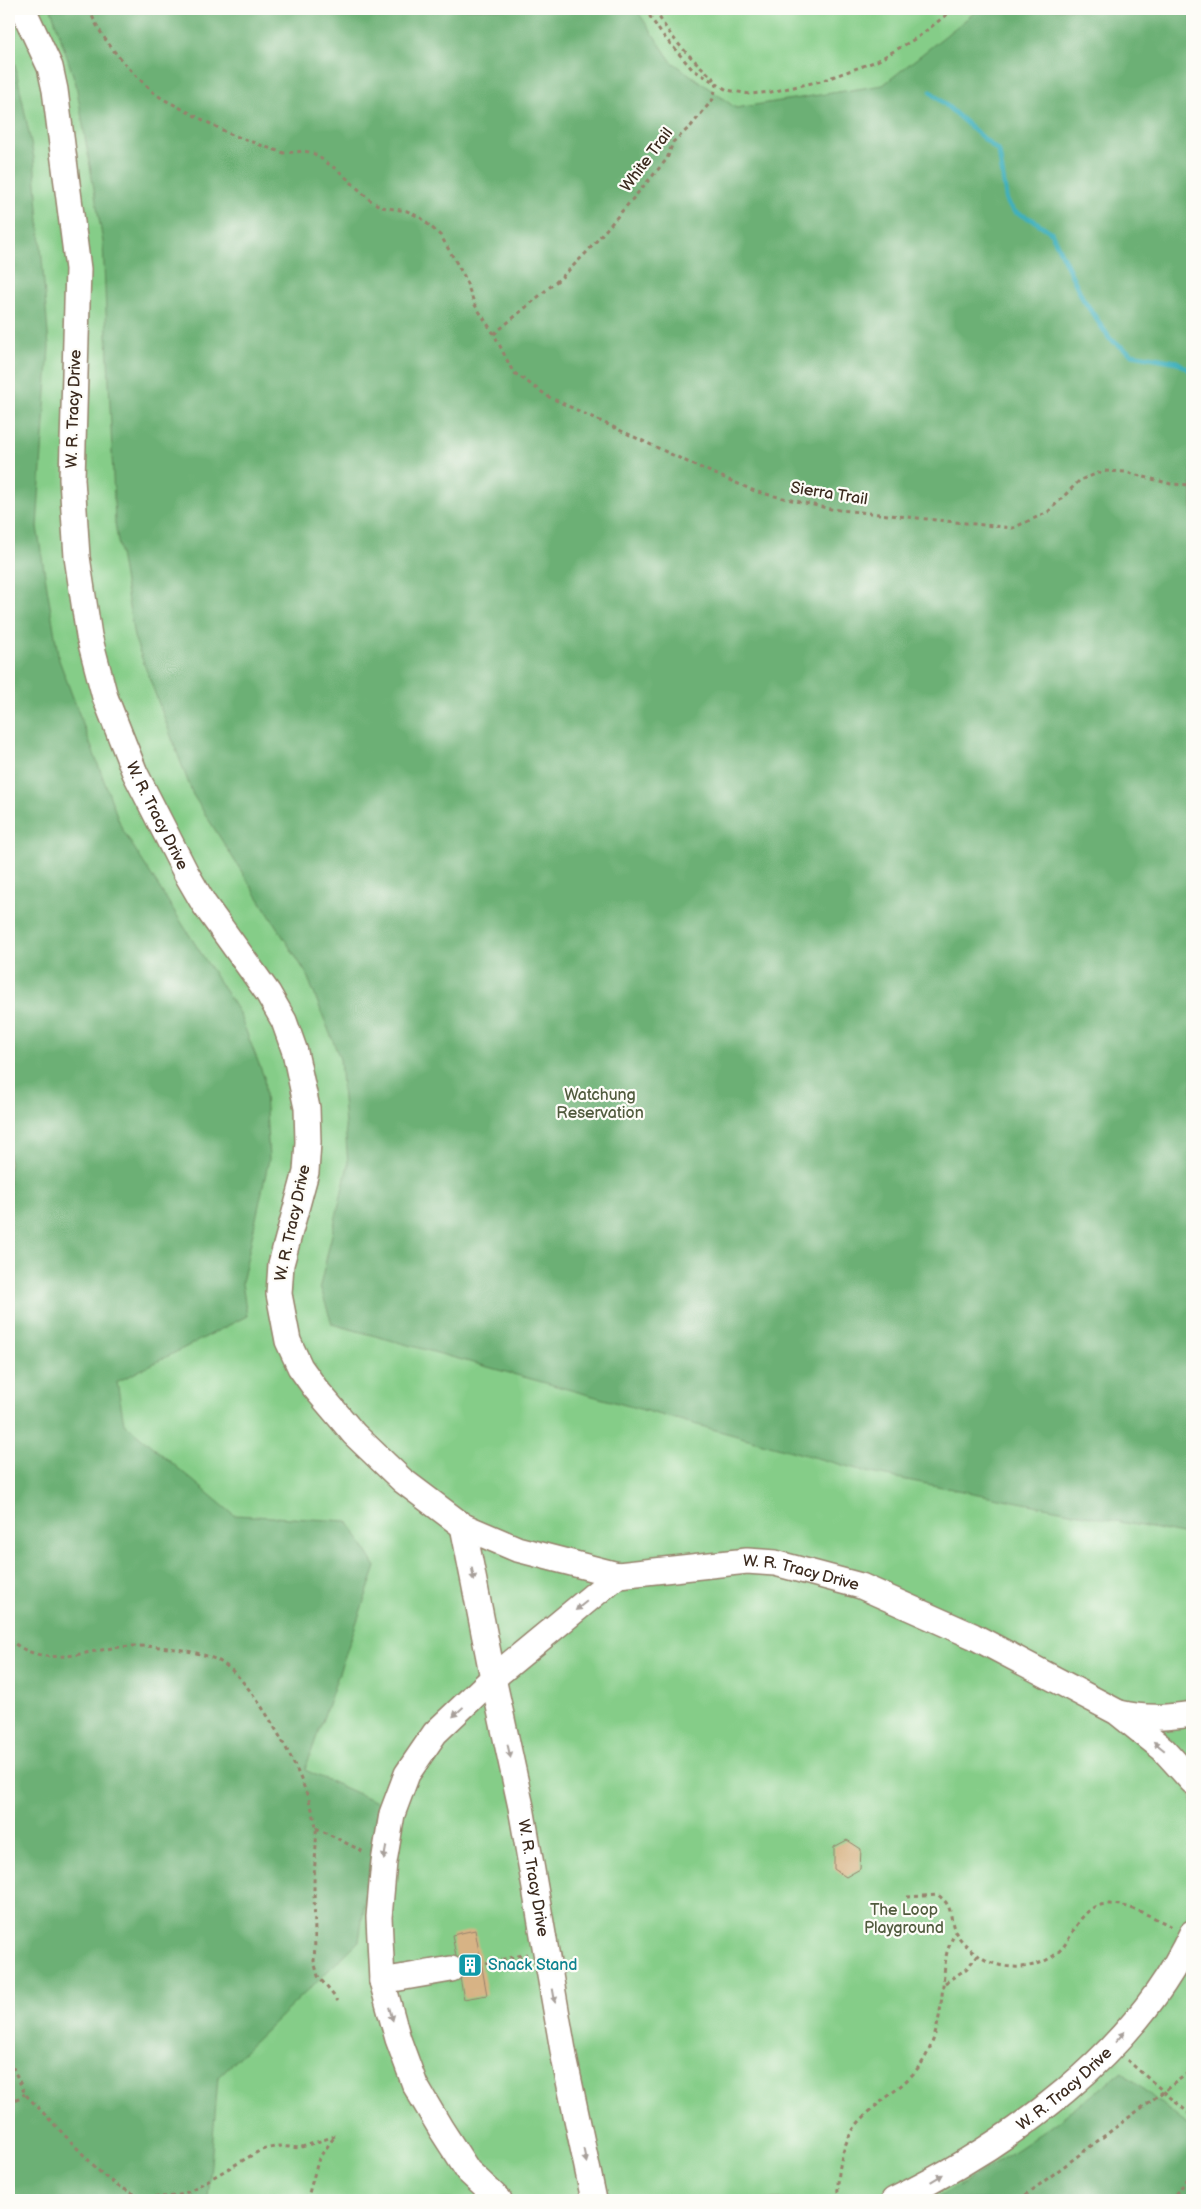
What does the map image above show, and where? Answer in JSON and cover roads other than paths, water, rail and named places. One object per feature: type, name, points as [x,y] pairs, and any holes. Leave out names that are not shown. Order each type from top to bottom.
[{"type":"street","name":"W. R. Tracy Drive","points":[[23,9],[50,67],[55,90],[78,268],[72,479],[78,565],[90,636],[105,697],[135,773],[186,873],[204,904],[268,993],[284,1021],[296,1052],[308,1108],[306,1172],[281,1264],[279,1294],[288,1341],[300,1366],[315,1388],[354,1434],[402,1480],[463,1526],[517,1549],[618,1575],[747,1561],[775,1563],[830,1576],[861,1586],[973,1636],[1117,1712],[1163,1749],[1192,1781]]},
{"type":"street","name":"W. R. Tracy Drive","points":[[463,1526],[521,1807],[565,2062],[594,2200]]},
{"type":"street","points":[[499,2200],[468,2171],[415,2085],[398,2039],[382,1981],[379,1917],[384,1862],[392,1814],[407,1774],[435,1733],[493,1678],[618,1575]]},
{"type":"street","name":"W. R. Tracy Drive","points":[[1117,1712],[1142,1718],[1168,1718],[1192,1714]]},
{"type":"street","name":"W. R. Tracy Drive","points":[[894,2200],[922,2187],[1025,2122],[1072,2086],[1112,2047],[1144,2010],[1174,1966],[1192,1934]]},
{"type":"street","points":[[382,1981],[451,1969]]},
{"type":"waterway","points":[[931,92],[999,152],[1007,203],[1015,212],[1033,220],[1051,232],[1083,299],[1110,339],[1132,354],[1177,362],[1192,372]]},
{"type":"place","name":"Snack Stand","points":[[470,1965]]},
{"type":"park label","name":"Watchung Reservation","points":[[600,1104]]},
{"type":"park label","name":"The Loop Playground","points":[[904,1919]]}]
